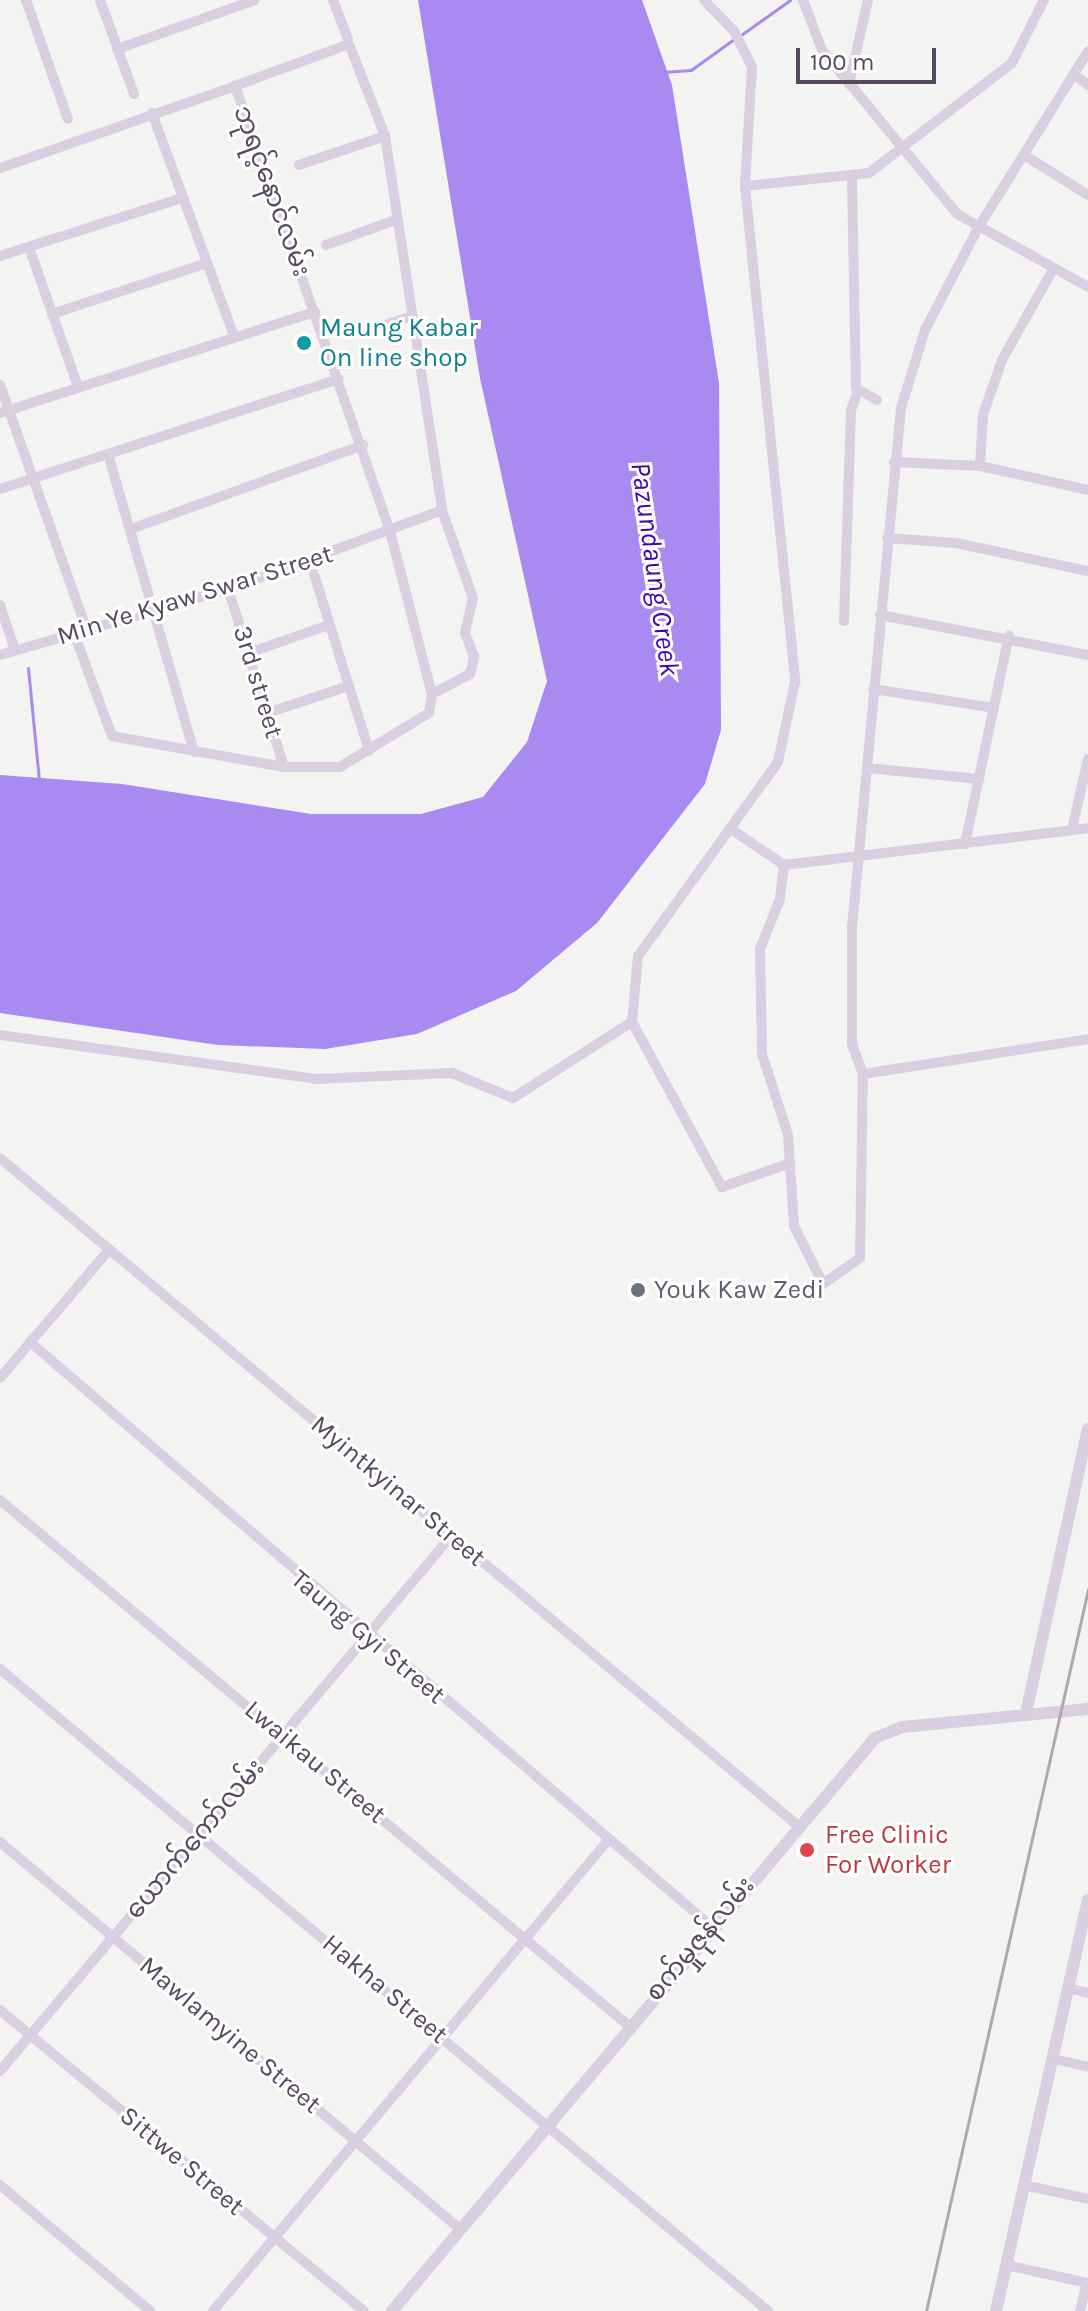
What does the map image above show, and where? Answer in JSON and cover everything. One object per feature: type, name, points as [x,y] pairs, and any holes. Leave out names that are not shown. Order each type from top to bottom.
[{"type":"street","points":[[26,0],[68,119]]},
{"type":"street","points":[[100,0],[134,94]]},
{"type":"street","points":[[117,49],[255,0]]},
{"type":"street","points":[[74,633],[108,734],[284,767],[340,767],[429,713],[432,694],[467,677],[474,657],[465,636],[473,598],[442,510],[385,136],[333,0]]},
{"type":"street","points":[[704,0],[738,36],[753,83],[745,186],[795,682],[778,762],[638,956],[632,1022],[722,1187],[791,1163]]},
{"type":"street","points":[[803,0],[810,31],[849,84],[902,148],[978,228],[1051,273],[1088,287]]},
{"type":"street","points":[[849,84],[868,0]]},
{"type":"street","points":[[745,186],[852,180],[902,148],[1012,63],[1044,0]]},
{"type":"street","points":[[235,86],[348,41]]},
{"type":"street","points":[[784,865],[758,970],[765,1077],[791,1163],[794,1226],[823,1284],[860,1258],[863,1074],[852,1044],[860,861],[894,462],[910,368],[978,228],[1076,76],[1088,51]]},
{"type":"street","points":[[1076,76],[1088,85]]},
{"type":"street","name":"ဘုရင့်နောင်လမ်း","points":[[0,168],[235,86],[363,445],[390,531],[432,694]]},
{"type":"street","points":[[152,113],[234,336]]},
{"type":"street","points":[[299,165],[385,136]]},
{"type":"street","points":[[1024,155],[1088,195]]},
{"type":"street","points":[[844,621],[851,410],[858,391],[852,180]]},
{"type":"street","points":[[0,256],[182,198]]},
{"type":"street","points":[[326,245],[396,220]]},
{"type":"street","points":[[29,247],[78,387]]},
{"type":"street","points":[[52,314],[207,263]]},
{"type":"street","points":[[980,466],[983,415],[1002,360],[1051,273]]},
{"type":"street","points":[[5,412],[315,312]]},
{"type":"street","points":[[364,332],[412,316]]},
{"type":"street","points":[[0,489],[339,379]]},
{"type":"street","points":[[0,385],[5,412],[36,478],[86,628]]},
{"type":"street","points":[[858,391],[877,400]]},
{"type":"street","points":[[131,529],[363,445]]},
{"type":"street","points":[[108,454],[156,610],[194,752]]},
{"type":"street","points":[[894,462],[980,466],[1088,490]]},
{"type":"street","name":"Min Ye Kyaw Swar Street","points":[[0,655],[156,610],[390,531],[442,510]]},
{"type":"street","points":[[887,538],[956,543],[1088,571]]},
{"type":"street","points":[[314,574],[369,751]]},
{"type":"street","name":"3rd street","points":[[231,598],[284,767]]},
{"type":"street","points":[[0,605],[15,650]]},
{"type":"street","points":[[880,615],[1009,636],[1088,655]]},
{"type":"street","points":[[248,653],[329,625]]},
{"type":"street","points":[[965,844],[1009,636]]},
{"type":"street","points":[[267,713],[348,686]]},
{"type":"street","points":[[873,689],[994,708]]},
{"type":"street","points":[[1072,829],[1088,759]]},
{"type":"street","points":[[867,768],[979,779]]},
{"type":"street","points":[[731,829],[784,865],[860,861],[1088,828]]},
{"type":"street","points":[[0,1035],[316,1079],[452,1073],[513,1098],[632,1022]]},
{"type":"street","points":[[863,1074],[1088,1039]]},
{"type":"street","name":"Myintkyinar Street","points":[[0,1158],[796,1824]]},
{"type":"street","points":[[0,1378],[109,1250]]},
{"type":"street","name":"Taung Gyi Street","points":[[30,1342],[365,1636],[711,1926]]},
{"type":"street","points":[[1026,1713],[1088,1429]]},
{"type":"street","name":"Lwaikau Street","points":[[0,1500],[284,1734],[628,2025]]},
{"type":"street","name":"ယောက်ကော်လမ်း","points":[[0,2071],[452,1535]]},
{"type":"street","name":"Hakha Street","points":[[0,1669],[547,2123],[768,2311]]},
{"type":"street","name":"စက်မှုဇုန်လမ်း","points":[[392,2311],[796,1824],[886,1731],[1026,1713],[1088,1709]]},
{"type":"street","points":[[213,2311],[609,1839]]},
{"type":"street","name":"Mawlamyine Street","points":[[0,1842],[460,2229]]},
{"type":"street","points":[[996,2311],[1088,1900]]},
{"type":"street","points":[[1069,1988],[1088,1993]]},
{"type":"street","name":"Sittwe Street","points":[[0,2010],[364,2311]]},
{"type":"street","points":[[1054,2059],[1088,2067]]},
{"type":"street","points":[[0,2185],[150,2311]]},
{"type":"street","points":[[1024,2185],[1088,2199]]},
{"type":"street","points":[[1006,2265],[1087,2283],[1080,2311]]},
{"type":"street","points":[[747,2311],[750,2297]]},
{"type":"water","name":"Pazundaung Creek","points":[[418,0],[642,0],[672,85],[719,383],[721,730],[705,784],[597,923],[516,991],[417,1034],[325,1049],[218,1045],[0,1013],[0,775],[122,784],[311,814],[421,814],[483,797],[527,742],[547,681],[480,378]]},
{"type":"waterway","points":[[741,35],[790,0]]},
{"type":"waterway","points":[[664,72],[691,70],[734,39]]},
{"type":"waterway","points":[[28,668],[39,780]]},
{"type":"railway","points":[[926,2311],[1088,1589]]},
{"type":"place","name":"Maung Kabar On line shop","points":[[304,343]]},
{"type":"place","name":"Youk Kaw Zedi","points":[[638,1290]]},
{"type":"place","name":"Free Clinic For Worker","points":[[807,1850]]}]
